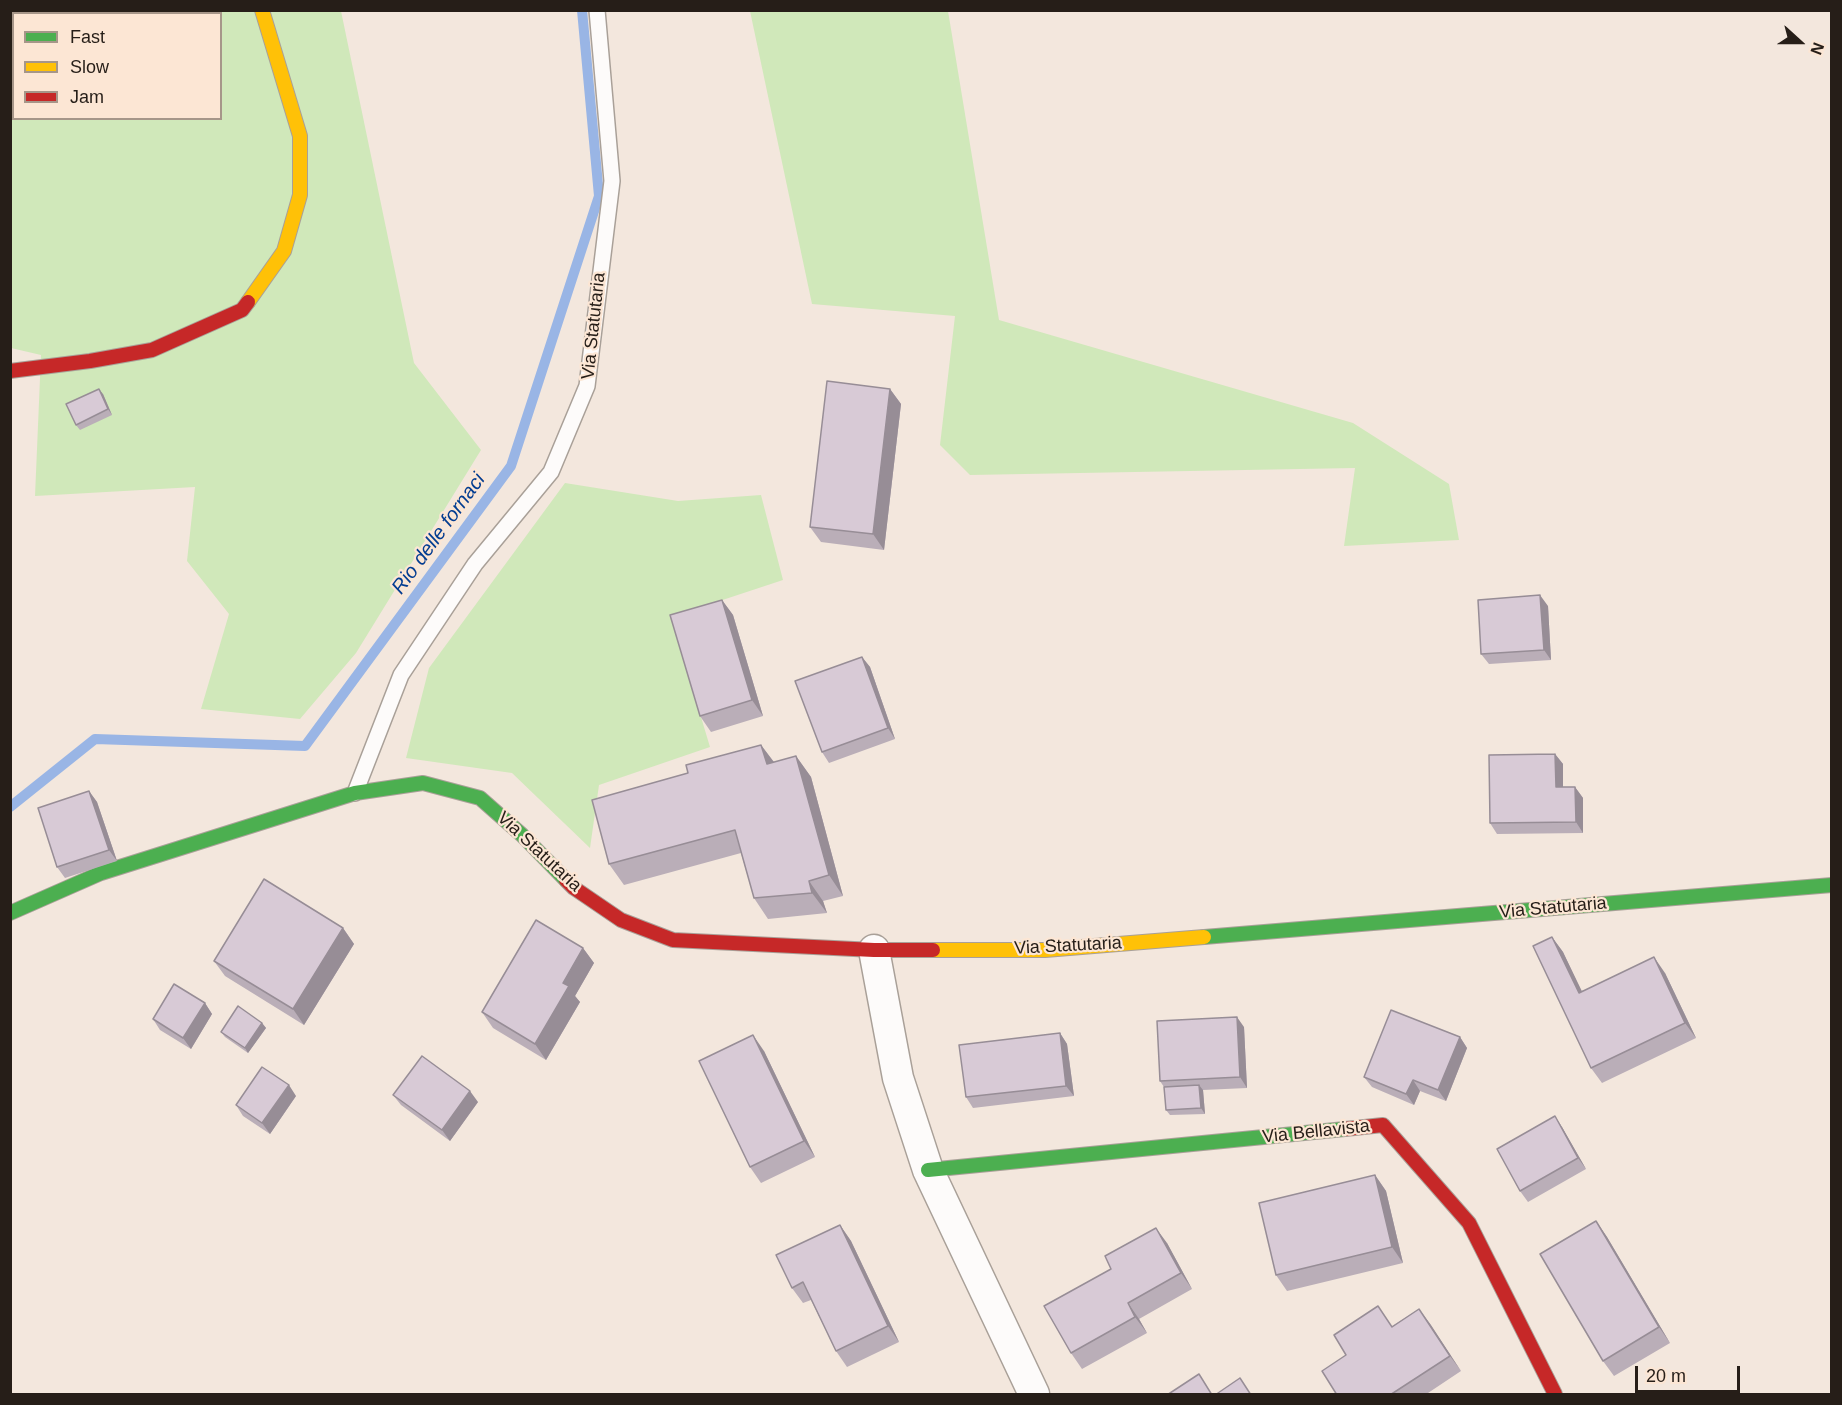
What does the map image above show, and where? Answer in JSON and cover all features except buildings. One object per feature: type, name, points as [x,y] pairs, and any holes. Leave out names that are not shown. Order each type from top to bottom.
[{"type":"street","points":[[10,371],[90,361],[152,350],[242,310],[284,251],[300,195],[300,136],[262,10]]},
{"type":"street","name":"Via Statutaria","points":[[15,911],[101,873],[355,793],[423,783],[480,798],[522,834],[574,888],[621,920],[673,940],[874,951],[1045,950],[1832,885]]},
{"type":"street","points":[[874,951],[898,1078],[928,1170],[1034,1395]]},
{"type":"street","name":"Via Bellavista","points":[[928,1170],[1383,1125],[1469,1222],[1555,1395]]},
{"type":"lane","name":"Via Statutaria","points":[[355,793],[400,675],[475,564],[551,472],[587,386],[612,181],[597,10]]},
{"type":"green space","points":[[11,11],[341,11],[414,363],[481,450],[356,653],[300,719],[201,709],[229,614],[187,561],[195,487],[35,496],[41,355],[11,348]]},
{"type":"green space","points":[[750,11],[948,11],[999,320],[1353,423],[1449,484],[1459,540],[1344,546],[1355,468],[970,475],[940,445],[955,316],[812,304]]},
{"type":"green space","points":[[565,483],[678,501],[761,495],[783,580],[671,617],[710,747],[599,785],[590,848],[512,773],[406,758],[429,668]]},
{"type":"waterway","name":"Rio delle fornaci","points":[[10,807],[95,739],[305,746],[511,466],[599,196],[582,10]]},
{"type":"traffic: fast","points":[[10,913],[101,873],[355,793],[423,783],[480,798],[522,835],[566,880]]},
{"type":"traffic: fast","points":[[1204,937],[1832,885]]},
{"type":"traffic: fast","points":[[928,1170],[1345,1129]]},
{"type":"traffic: slow","points":[[248,302],[284,251],[300,195],[300,136],[262,10]]},
{"type":"traffic: slow","points":[[933,950],[1045,950],[1204,937]]},
{"type":"traffic: jam","points":[[10,371],[90,361],[152,350],[242,310],[248,302]]},
{"type":"traffic: jam","points":[[566,880],[621,920],[673,940],[874,950],[933,950]]},
{"type":"traffic: jam","points":[[1345,1129],[1383,1125],[1469,1223],[1555,1394]]}]
